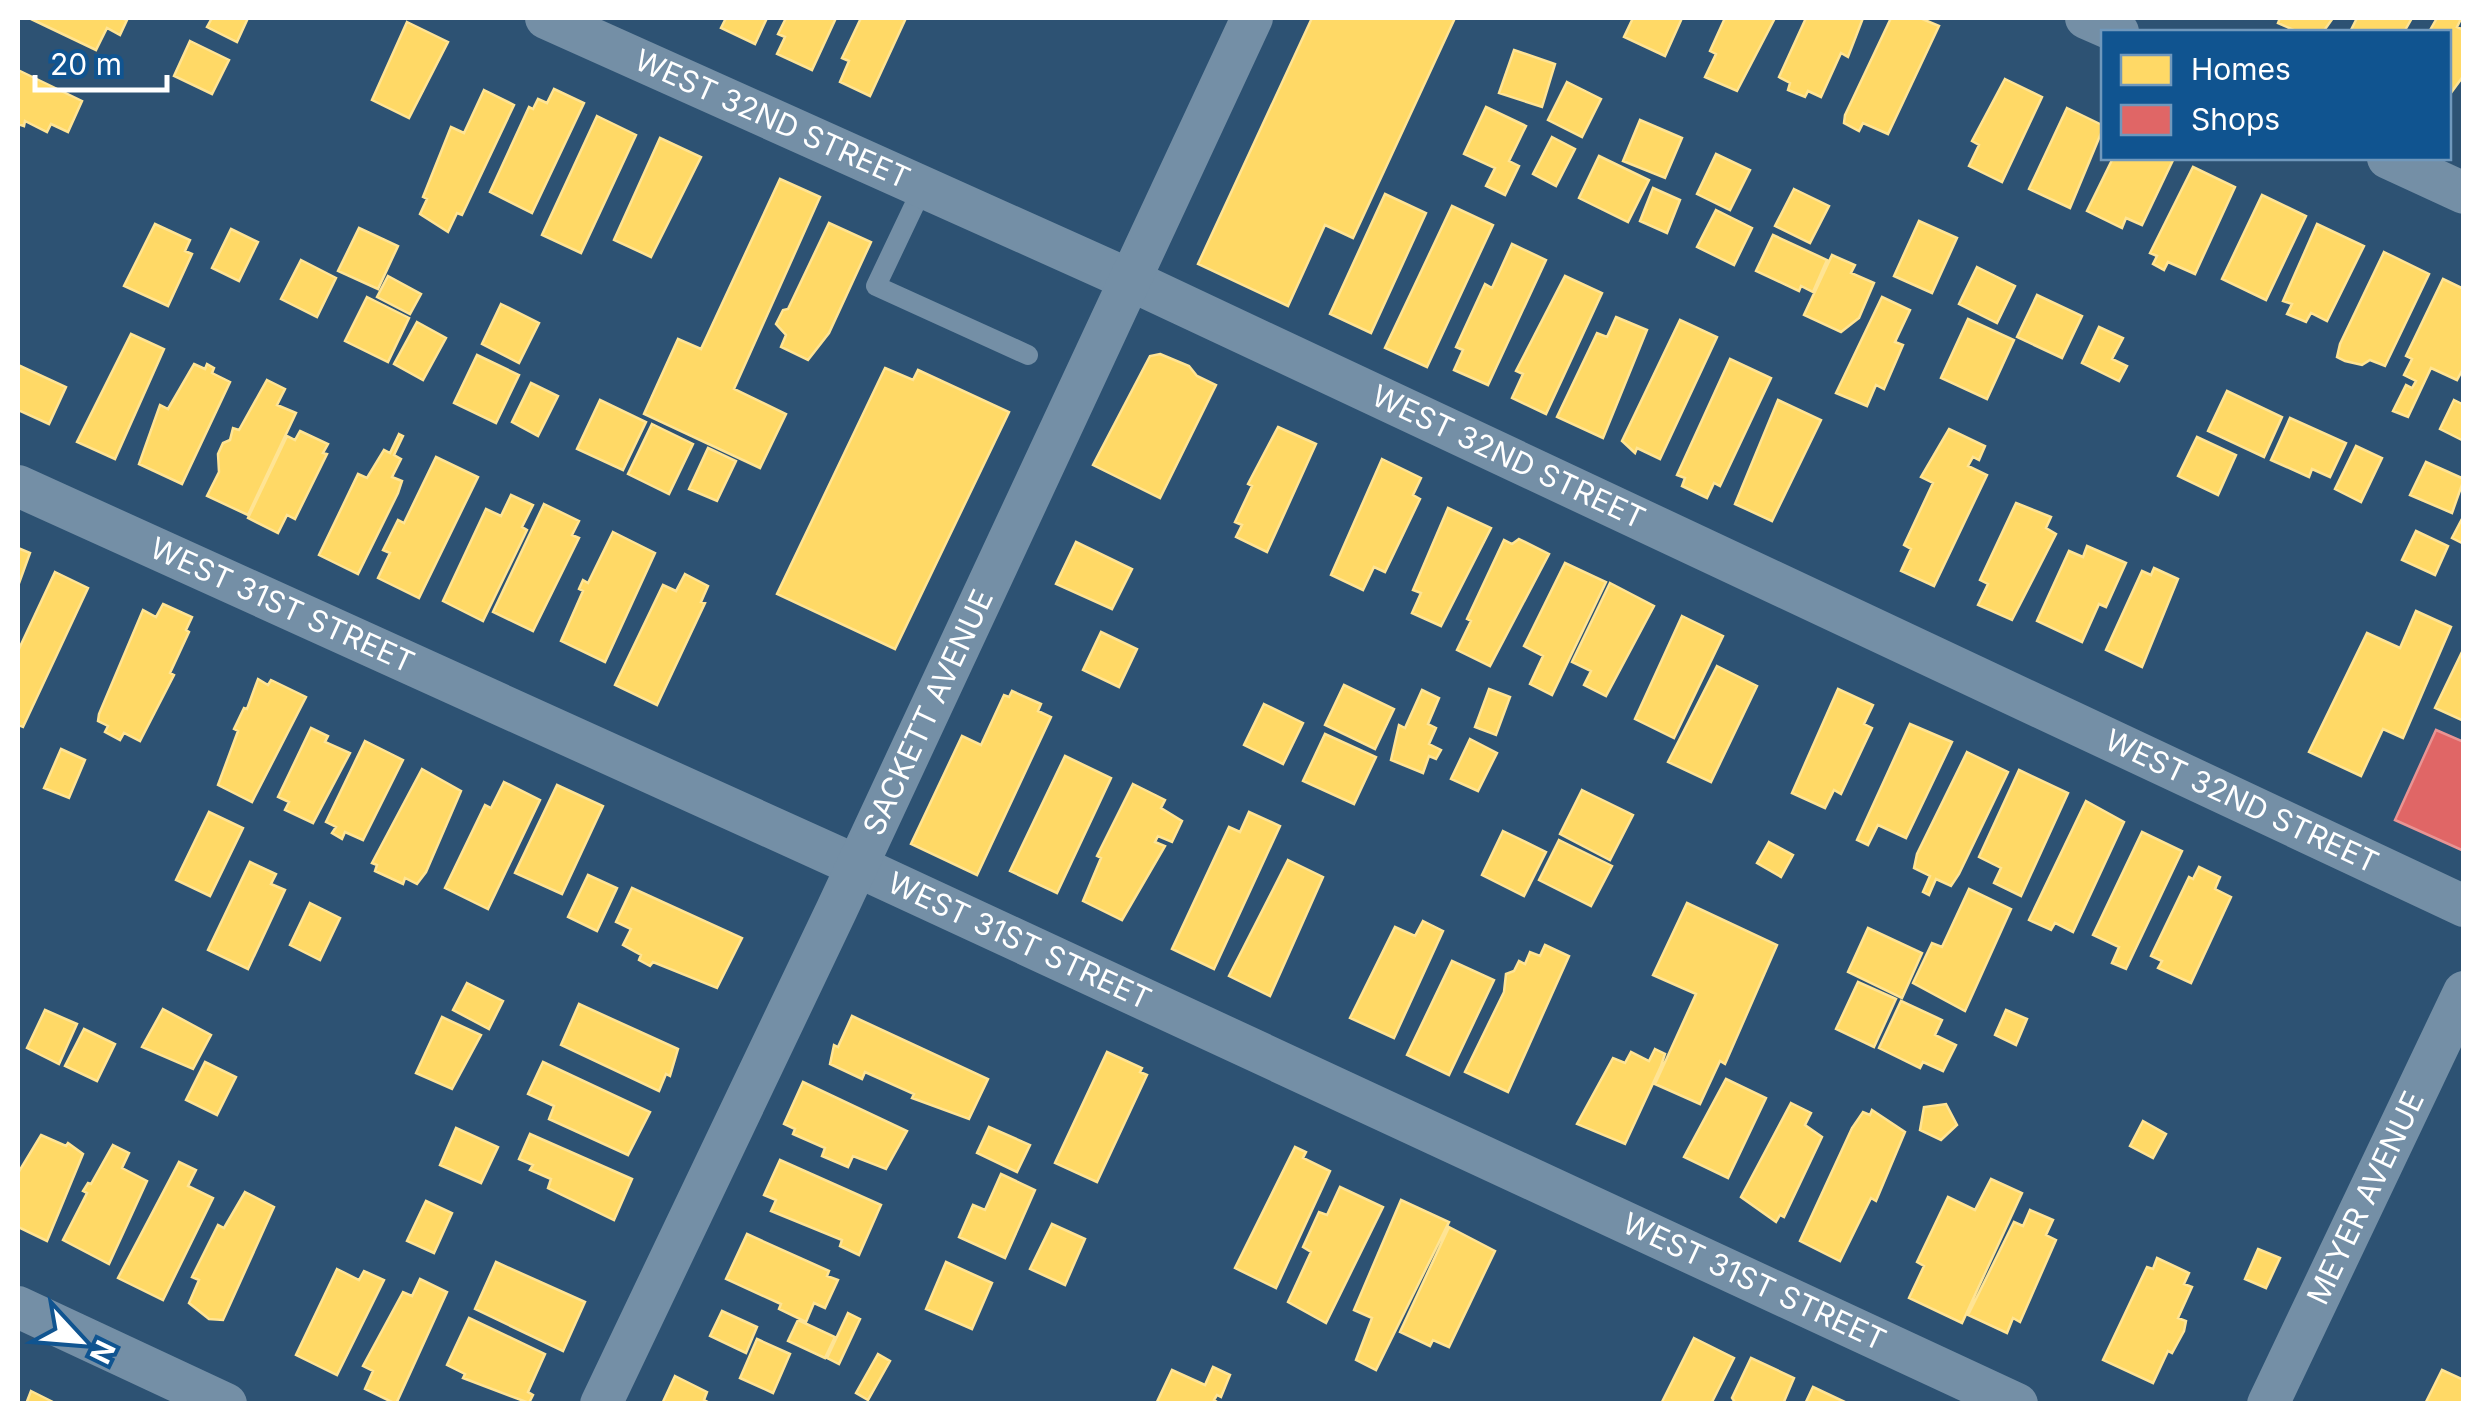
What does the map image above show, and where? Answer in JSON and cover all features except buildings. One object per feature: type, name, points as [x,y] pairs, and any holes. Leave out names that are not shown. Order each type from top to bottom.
[{"type":"street","name":"WEST 32ND STREET","points":[[546,18],[1128,279],[2464,906]]},
{"type":"street","name":"SACKETT AVENUE","points":[[600,1404],[857,866],[1252,18]]},
{"type":"street","points":[[2086,18],[2113,30]]},
{"type":"street","points":[[2392,160],[2464,192]]},
{"type":"street","name":"WEST 31ST STREET","points":[[18,486],[857,866],[2017,1404]]},
{"type":"street","name":"MEYER AVENUE","points":[[2268,1404],[2464,992]]},
{"type":"street","points":[[18,1307],[226,1404]]},
{"type":"lane","points":[[924,187],[876,286],[1028,355]]}]
